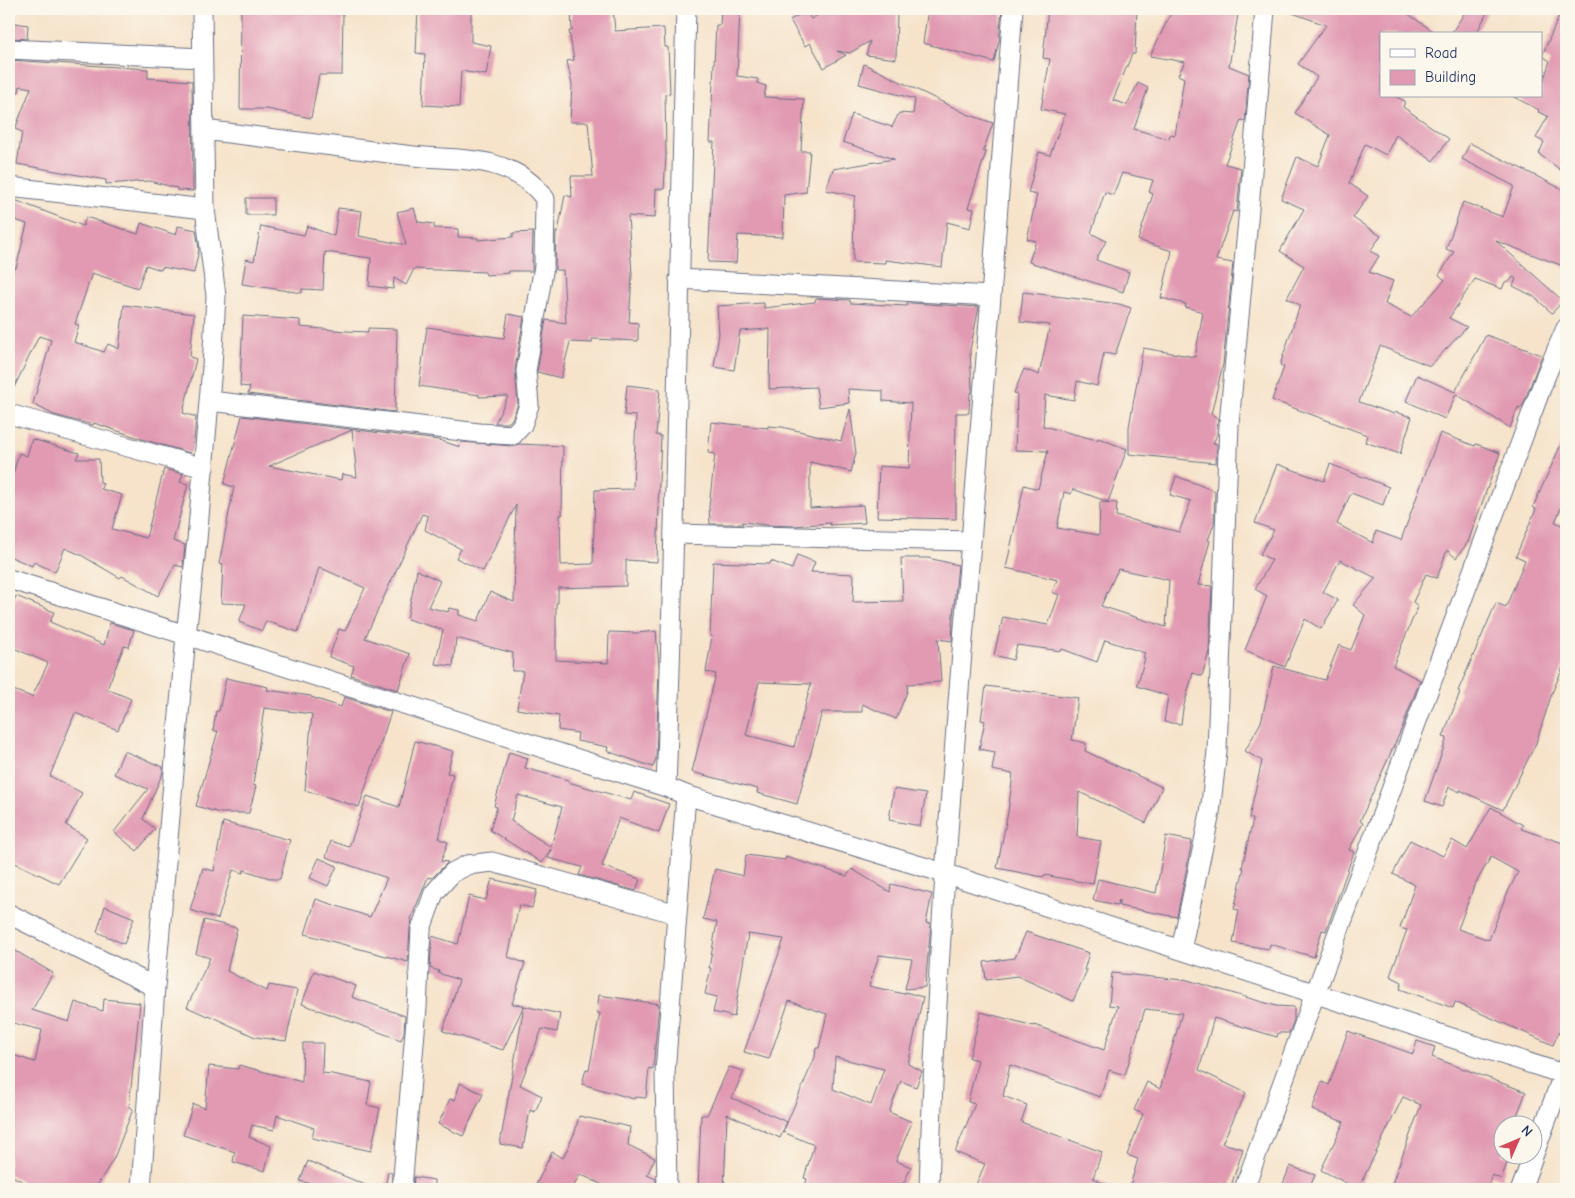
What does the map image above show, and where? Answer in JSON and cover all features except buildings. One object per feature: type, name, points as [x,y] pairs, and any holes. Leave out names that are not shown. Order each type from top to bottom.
[{"type":"street","points":[[141,1189],[156,986],[186,636],[198,540],[210,400],[216,296],[205,209],[202,9]]},
{"type":"street","points":[[666,787],[686,9]]},
{"type":"street","points":[[929,1189],[930,1126],[944,872],[1013,9]]},
{"type":"street","points":[[1181,950],[1210,813],[1217,751],[1228,424],[1249,209],[1265,9]]},
{"type":"street","points":[[9,49],[202,58]]},
{"type":"street","points":[[204,130],[432,158],[480,161],[505,168],[523,178],[539,190],[545,199],[544,266],[526,371],[529,406],[522,425],[513,436],[210,400]]},
{"type":"street","points":[[9,187],[205,209]]},
{"type":"street","points":[[679,279],[991,296]]},
{"type":"street","points":[[1244,1189],[1546,375],[1566,328]]},
{"type":"street","points":[[9,414],[204,468]]},
{"type":"street","points":[[674,534],[971,541]]},
{"type":"street","points":[[9,579],[666,787],[686,795],[944,872],[1315,994],[1565,1072],[1521,1189]]},
{"type":"street","points":[[668,1189],[665,1073],[686,795]]},
{"type":"street","points":[[402,1189],[417,1007],[421,929],[434,893],[452,873],[467,865],[492,862],[677,914]]},
{"type":"street","points":[[9,914],[156,986]]}]
